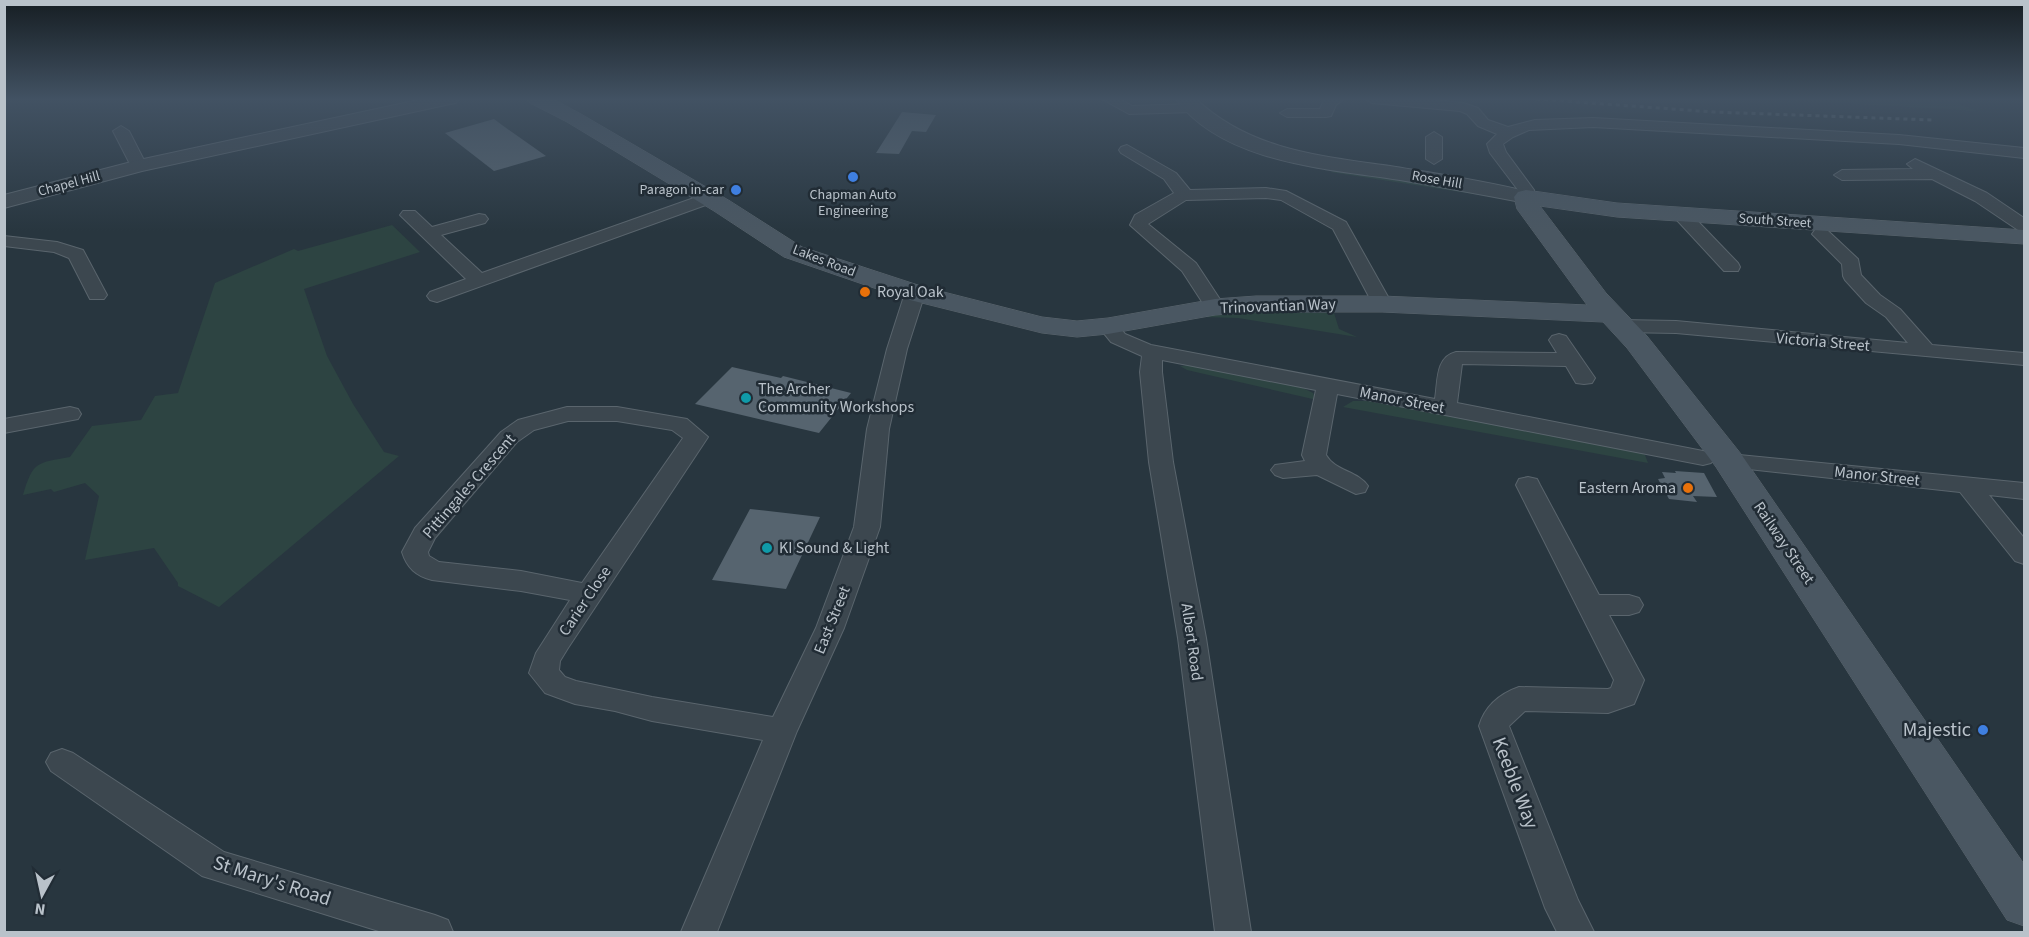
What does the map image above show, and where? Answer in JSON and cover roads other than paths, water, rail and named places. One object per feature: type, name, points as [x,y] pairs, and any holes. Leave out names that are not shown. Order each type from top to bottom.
[{"type":"main road","name":"Lakes Road","points":[[615,143],[793,252],[915,293],[1042,325],[1077,329],[1108,326]]},
{"type":"main road","name":"South Street","points":[[1526,197],[1595,207],[1681,214],[2025,237]]},
{"type":"main road","name":"Railway Street","points":[[1526,197],[1529,209],[1716,459],[2025,904]]},
{"type":"main road","name":"Trinovantian Way","points":[[1108,326],[1215,307],[1256,304],[1382,304],[1475,310],[1609,313]]},
{"type":"street","points":[[128,143],[139,166]]},
{"type":"street","name":"Chapel Hill","points":[[4,202],[139,166],[247,143]]},
{"type":"street","name":"Rose Hill","points":[[1252,143],[1322,162],[1432,167],[1526,197]]},
{"type":"street","points":[[1432,167],[1434,143]]},
{"type":"street","points":[[1497,143],[1495,148],[1526,190],[1526,197]]},
{"type":"street","points":[[1927,143],[2025,153]]},
{"type":"street","points":[[1127,150],[1170,176],[1185,195]]},
{"type":"street","points":[[1915,164],[2000,208],[2025,226]]},
{"type":"street","points":[[1842,175],[1934,174]]},
{"type":"street","points":[[1215,307],[1189,267],[1139,225],[1139,221],[1149,213],[1174,198],[1185,195],[1273,194],[1290,198],[1340,226],[1382,304]]},
{"type":"street","points":[[437,296],[708,198]]},
{"type":"street","points":[[1681,214],[1731,267]]},
{"type":"street","points":[[409,215],[478,280]]},
{"type":"street","points":[[430,233],[479,219]]},
{"type":"street","points":[[1821,234],[1851,263],[1852,276],[1873,299],[1893,313],[1926,351]]},
{"type":"street","points":[[4,241],[57,247],[76,254],[97,295]]},
{"type":"street","name":"East Street","points":[[699,933],[782,731],[830,628],[867,527],[878,429],[897,349],[915,293]]},
{"type":"street","name":"Victoria Street","points":[[1609,313],[1676,327],[2025,359]]},
{"type":"street","name":"Manor Street","points":[[1108,326],[1118,338],[1125,342],[1154,352],[1716,459],[2025,491]]},
{"type":"street","points":[[1445,409],[1451,363],[1456,358],[1578,369],[1559,340]]},
{"type":"street","name":"Albert Road","points":[[1154,352],[1151,372],[1161,462],[1192,638],[1233,933]]},
{"type":"street","points":[[1328,385],[1313,447],[1316,461],[1321,467],[1356,486]]},
{"type":"street","points":[[4,426],[70,414]]},
{"type":"street","name":"Carier Close","points":[[567,414],[617,414],[679,424],[696,437],[546,662],[544,673],[555,686],[652,709],[782,731]]},
{"type":"street","name":"Pittingales Crescent","points":[[567,414],[526,425],[509,437],[424,534],[415,552],[418,561],[432,571],[520,581],[590,594]]},
{"type":"street","points":[[1283,470],[1321,467]]},
{"type":"street","name":"Keeble Way","points":[[1528,485],[1629,680],[1623,696],[1608,701],[1519,699],[1497,716],[1494,726],[1563,908],[1576,933]]},
{"type":"street","points":[[1968,486],[2025,555]]},
{"type":"street","points":[[1592,605],[1629,605]]},
{"type":"street","name":"St Mary's Road","points":[[62,762],[214,865],[435,933]]},
{"type":"place","name":"Chapman Auto Engineering","points":[[853,177]]},
{"type":"place","name":"Paragon in-car","points":[[736,190]]},
{"type":"place","name":"Royal Oak","points":[[865,292]]},
{"type":"place","name":"The Archer Community Workshops","points":[[746,398]]},
{"type":"place","name":"Eastern Aroma","points":[[1688,488]]},
{"type":"place","name":"KI Sound & Light","points":[[767,548]]},
{"type":"place","name":"Majestic","points":[[1983,730]]}]
